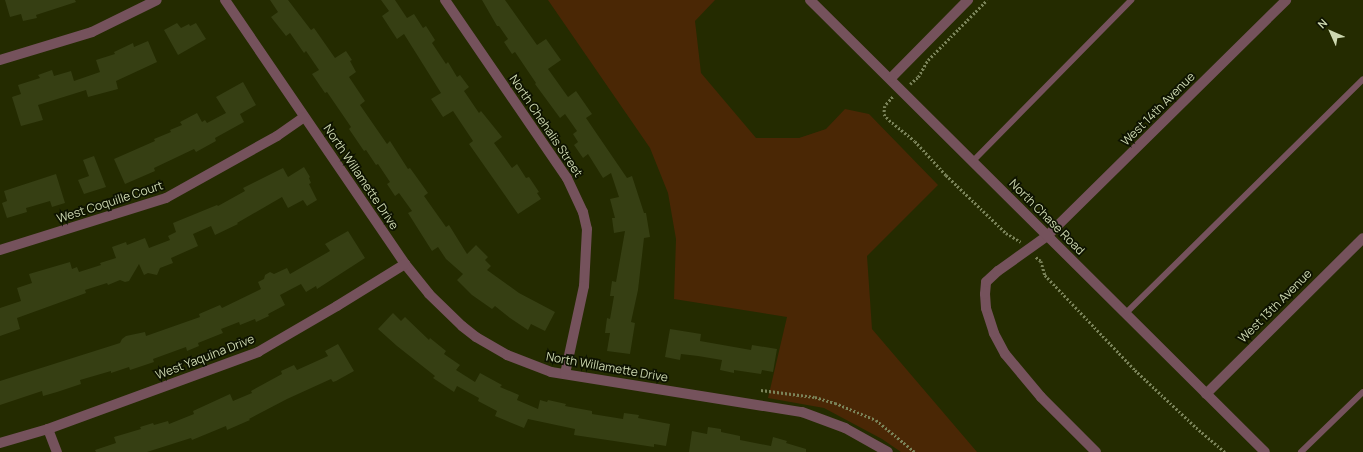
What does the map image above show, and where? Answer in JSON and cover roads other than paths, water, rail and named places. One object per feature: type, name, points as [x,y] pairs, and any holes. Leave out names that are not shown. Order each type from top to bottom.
[{"type":"street","points":[[0,60],[92,32],[157,0]]},
{"type":"street","name":"North Willamette Drive","points":[[225,0],[405,264],[429,294],[462,326],[490,347],[522,362],[551,372],[802,412],[845,428],[888,452]]},
{"type":"street","name":"North Chehalis Street","points":[[445,0],[567,178],[583,212],[587,229],[584,286],[565,374]]},
{"type":"street","name":"North Chase Road","points":[[810,0],[891,78],[1047,236],[1265,452]]},
{"type":"street","points":[[891,78],[968,0]]},
{"type":"street","name":"West 14th Avenue","points":[[1096,452],[1041,398],[1016,368],[994,333],[986,308],[986,282],[998,271],[1047,236],[1286,0]]},
{"type":"street","name":"West Coquille Court","points":[[0,250],[166,198],[277,136],[304,117]]},
{"type":"street","name":"West 13th Avenue","points":[[1206,394],[1363,238]]},
{"type":"street","name":"West Yaquina Drive","points":[[0,443],[48,429],[258,352],[405,264]]},
{"type":"street","points":[[48,429],[57,452]]},
{"type":"lane","points":[[973,161],[1131,0]]},
{"type":"lane","points":[[1125,314],[1363,79]]},
{"type":"lane","points":[[1301,452],[1363,392]]}]
